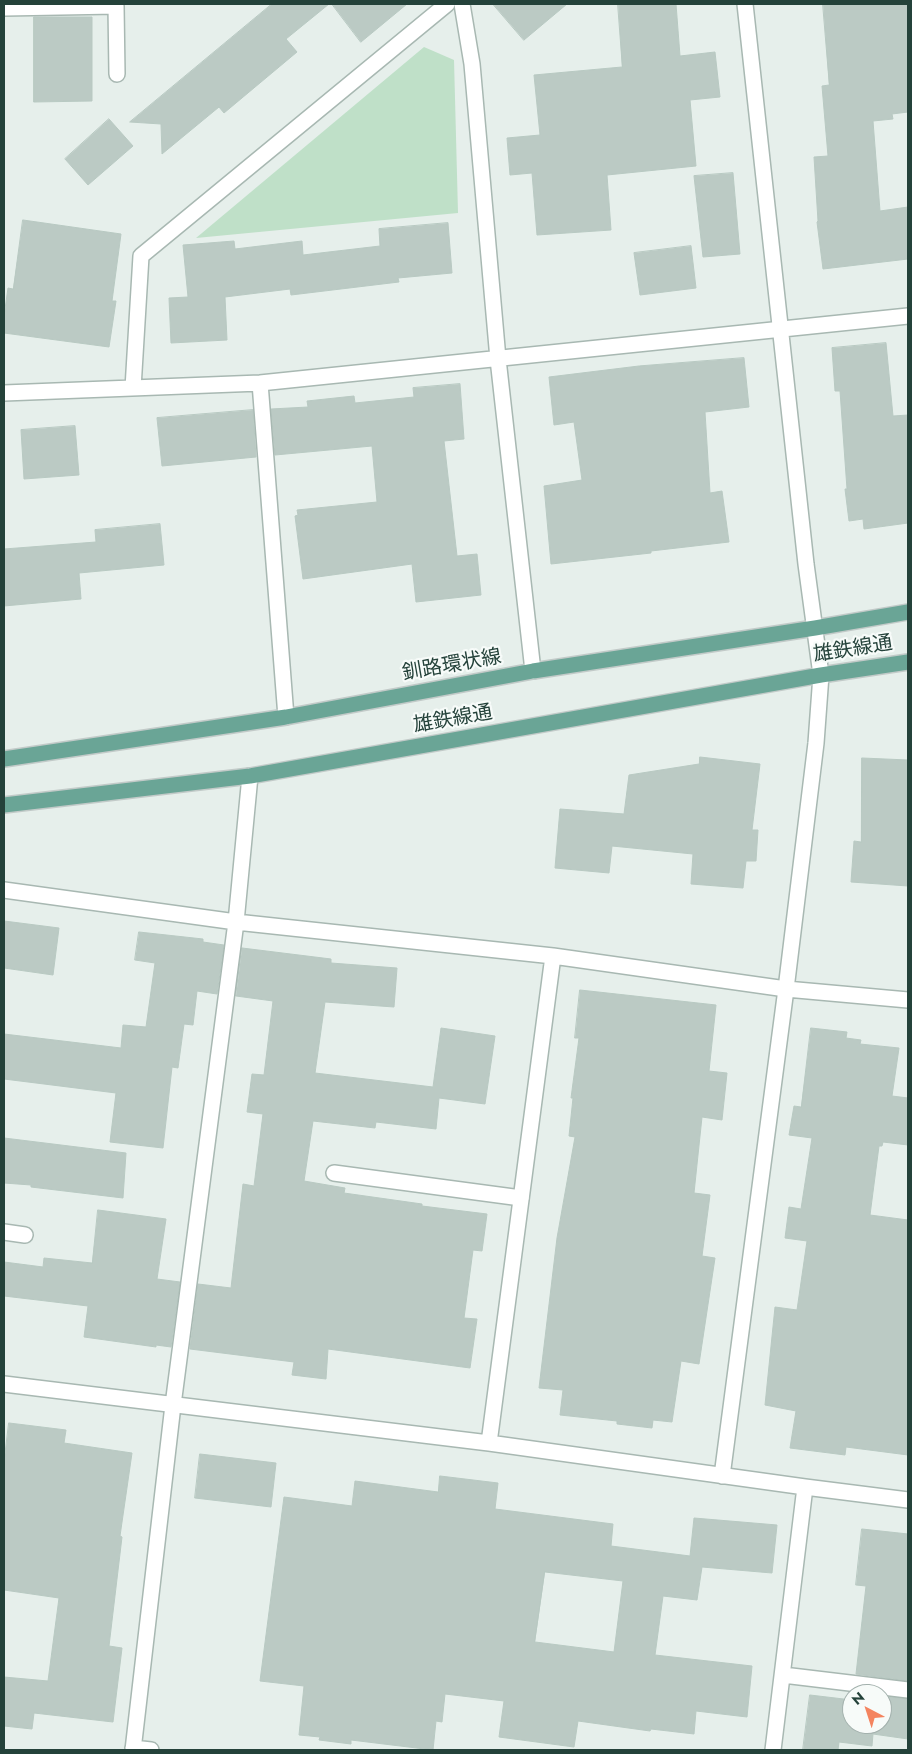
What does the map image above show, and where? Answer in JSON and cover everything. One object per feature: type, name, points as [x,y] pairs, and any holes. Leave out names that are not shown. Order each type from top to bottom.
[{"type":"main road","name":"釧路環状線","points":[[4,759],[286,716],[533,671],[908,612]]},
{"type":"main road","name":"雄鉄線通","points":[[4,805],[250,776],[908,662]]},
{"type":"street","points":[[133,388],[141,256],[447,4]]},
{"type":"street","points":[[462,4],[472,64],[498,360],[533,671]]},
{"type":"street","points":[[722,1476],[786,989],[816,743],[821,676],[806,564],[745,4]]},
{"type":"street","points":[[4,8],[116,6],[117,74]]},
{"type":"street","points":[[4,393],[260,383],[498,360],[908,316]]},
{"type":"street","points":[[260,383],[286,716]]},
{"type":"street","points":[[151,1750],[133,1749],[173,1404],[236,922],[250,776]]},
{"type":"street","points":[[4,890],[236,922],[553,956],[786,989],[908,1000]]},
{"type":"street","points":[[490,1443],[553,956]]},
{"type":"street","points":[[334,1173],[521,1198]]},
{"type":"street","points":[[4,1232],[25,1235]]},
{"type":"street","points":[[4,1384],[490,1443],[908,1500]]},
{"type":"street","points":[[773,1750],[804,1487]]},
{"type":"street","points":[[783,1675],[908,1690]]},
{"type":"green space","points":[[424,47],[454,60],[458,213],[196,238]]},
{"type":"building","points":[[272,4],[329,4],[286,39],[297,52],[224,113],[219,107],[162,154],[161,124],[130,122]]},
{"type":"building","points":[[332,4],[407,4],[361,42]]},
{"type":"building","points":[[493,4],[567,4],[524,40]]},
{"type":"building","points":[[618,4],[676,4],[680,56],[715,52],[720,97],[690,100],[696,166],[607,175],[611,230],[537,235],[532,173],[510,175],[507,138],[540,135],[534,75],[622,67]]},
{"type":"building","points":[[823,4],[908,4],[908,112],[892,114],[893,119],[873,121],[880,211],[908,207],[908,259],[823,269],[817,222],[814,157],[828,156],[822,86],[829,85]]},
{"type":"building","points":[[34,17],[92,17],[92,101],[34,102]]},
{"type":"building","points":[[109,119],[133,146],[88,185],[65,159]]},
{"type":"building","points":[[733,173],[740,254],[703,257],[694,176]]},
{"type":"building","points":[[23,220],[121,234],[112,301],[116,301],[109,347],[4,333],[4,316],[8,288],[13,289]]},
{"type":"building","points":[[448,223],[452,273],[398,278],[399,282],[291,295],[290,289],[225,297],[227,340],[171,343],[169,298],[188,297],[183,245],[234,241],[235,249],[302,241],[303,255],[380,246],[379,229]]},
{"type":"building","points":[[691,246],[696,288],[640,295],[634,253]]},
{"type":"building","points":[[886,343],[893,416],[908,415],[908,523],[864,529],[863,519],[849,521],[845,489],[847,489],[840,391],[835,391],[832,348]]},
{"type":"building","points":[[744,358],[749,407],[705,412],[710,493],[722,491],[729,542],[551,564],[544,486],[582,480],[574,422],[554,425],[549,377],[639,366]]},
{"type":"building","points":[[460,384],[464,439],[444,441],[457,556],[477,554],[481,595],[416,602],[412,564],[303,579],[295,516],[298,515],[297,510],[377,502],[372,446],[275,455],[271,409],[308,407],[307,401],[354,396],[355,403],[414,397],[413,388]]},
{"type":"building","points":[[253,410],[256,457],[162,466],[157,418]]},
{"type":"building","points":[[75,426],[79,475],[24,479],[21,430]]},
{"type":"building","points":[[160,524],[164,565],[79,573],[81,599],[4,606],[4,549],[96,542],[95,530]]},
{"type":"building","points":[[700,757],[760,764],[752,830],[758,830],[756,861],[746,861],[743,888],[691,884],[693,854],[612,846],[609,873],[555,868],[560,809],[624,814],[629,775],[699,764]]},
{"type":"building","points":[[862,758],[908,760],[908,886],[851,882],[854,841],[861,842]]},
{"type":"building","points":[[4,921],[59,928],[53,975],[4,968]]},
{"type":"building","points":[[139,932],[203,939],[203,942],[224,945],[217,994],[197,991],[193,1025],[184,1024],[178,1068],[172,1067],[163,1148],[110,1142],[116,1093],[4,1079],[4,1034],[121,1048],[123,1025],[146,1027],[155,963],[135,960]]},
{"type":"building","points":[[242,948],[331,959],[331,963],[397,968],[394,1007],[325,1002],[315,1073],[433,1087],[441,1028],[495,1036],[485,1104],[439,1098],[436,1129],[376,1122],[375,1128],[313,1121],[304,1181],[345,1188],[344,1193],[422,1204],[422,1206],[487,1214],[482,1251],[473,1250],[464,1318],[477,1319],[470,1368],[328,1349],[326,1379],[292,1375],[294,1362],[190,1349],[198,1284],[231,1288],[243,1184],[254,1186],[263,1114],[247,1112],[252,1074],[264,1075],[273,1001],[236,996]]},
{"type":"building","points":[[580,990],[716,1005],[709,1071],[727,1073],[722,1120],[702,1117],[694,1193],[710,1195],[702,1256],[715,1258],[699,1364],[681,1361],[672,1422],[653,1420],[652,1428],[617,1424],[617,1421],[560,1415],[563,1390],[539,1388],[557,1238],[575,1137],[569,1136],[573,1098],[571,1098],[579,1038],[575,1038]]},
{"type":"building","points":[[811,1028],[847,1032],[846,1038],[861,1040],[860,1044],[899,1048],[892,1096],[908,1098],[908,1145],[883,1142],[882,1146],[879,1146],[870,1215],[908,1220],[908,1455],[846,1447],[845,1455],[790,1448],[796,1411],[765,1405],[775,1307],[797,1310],[807,1241],[785,1238],[789,1207],[801,1209],[812,1138],[789,1135],[794,1106],[801,1107]]},
{"type":"building","points":[[4,1138],[126,1153],[123,1198],[4,1183]]},
{"type":"building","points":[[98,1210],[166,1219],[157,1279],[180,1282],[171,1347],[156,1345],[156,1347],[84,1337],[88,1306],[4,1296],[4,1262],[43,1267],[44,1258],[92,1263]]},
{"type":"building","points":[[9,1423],[66,1430],[64,1443],[132,1453],[120,1536],[122,1537],[109,1646],[122,1648],[113,1722],[34,1713],[32,1729],[4,1726],[4,1677],[48,1681],[59,1598],[4,1590],[4,1462]]},
{"type":"building","points":[[200,1454],[276,1463],[271,1507],[195,1498]]},
{"type":"building","points":[[440,1476],[498,1483],[495,1509],[613,1524],[611,1546],[690,1556],[694,1518],[777,1525],[772,1573],[702,1567],[697,1600],[663,1596],[655,1655],[752,1666],[747,1717],[696,1711],[694,1734],[651,1729],[650,1731],[578,1721],[574,1747],[499,1737],[504,1701],[445,1694],[442,1722],[436,1721],[433,1750],[351,1740],[351,1744],[319,1740],[320,1737],[299,1735],[304,1686],[260,1681],[284,1497],[352,1506],[355,1481],[438,1492]],"holes":[[[545,1572],[623,1581],[614,1652],[535,1642]]]},
{"type":"building","points":[[862,1529],[908,1534],[908,1681],[856,1674],[866,1586],[856,1585]]},
{"type":"building","points":[[810,1695],[842,1699],[842,1734],[873,1734],[872,1746],[839,1742],[838,1750],[803,1750]]},
{"type":"building","points":[[892,1697],[908,1699],[908,1739],[873,1734],[892,1734]]}]
